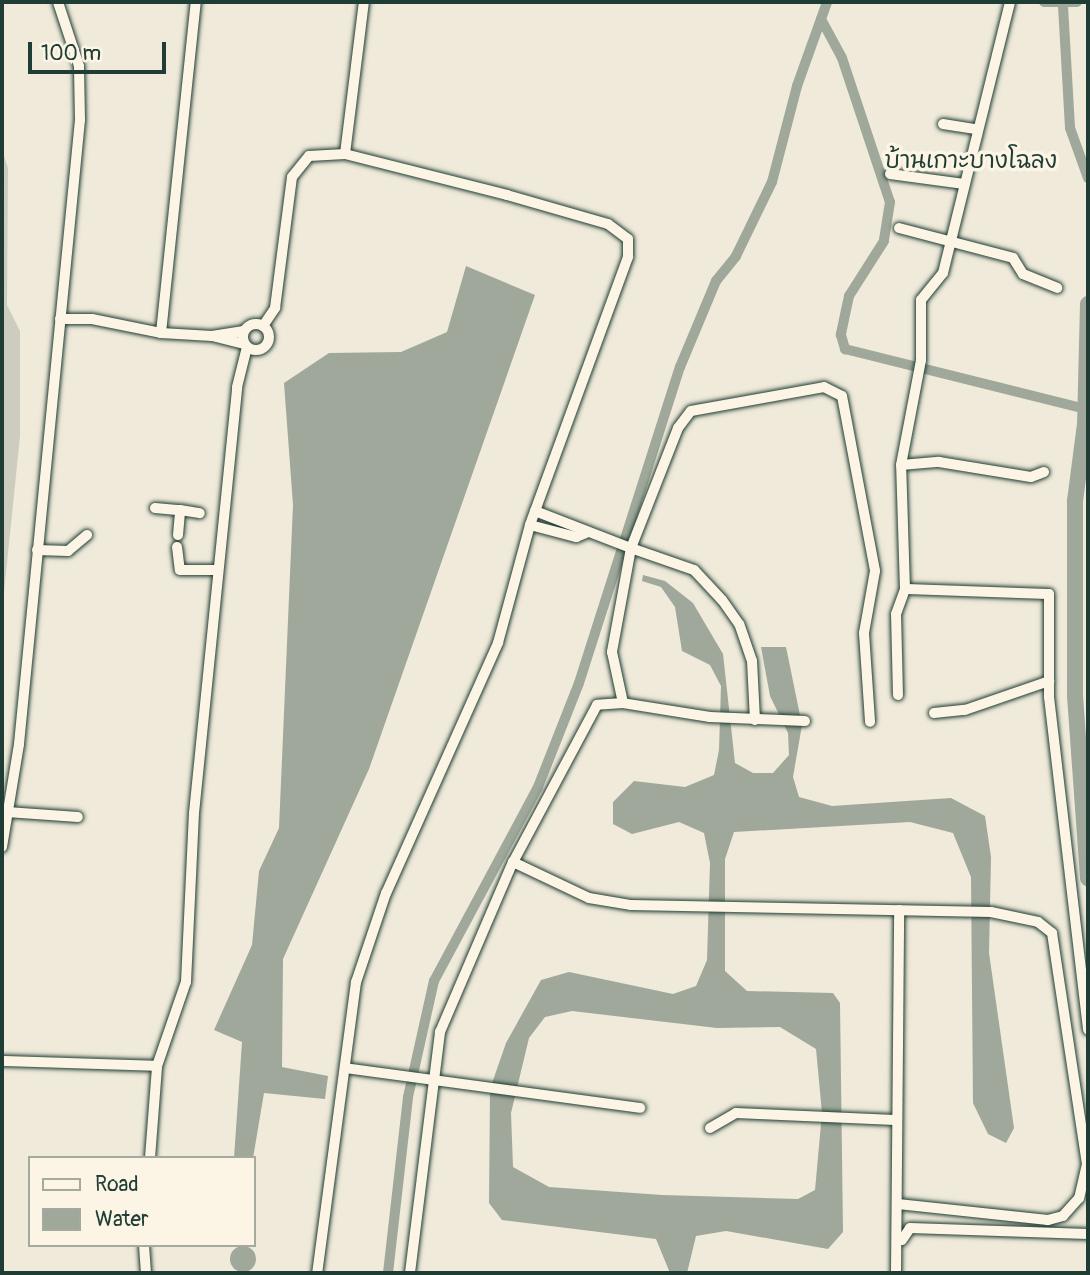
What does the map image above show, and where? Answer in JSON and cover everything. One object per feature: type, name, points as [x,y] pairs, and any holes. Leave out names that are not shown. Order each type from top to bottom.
[{"type":"street","points":[[2,847],[37,550],[81,80],[58,2]]},
{"type":"street","points":[[161,333],[196,2]]},
{"type":"street","points":[[345,154],[364,2]]},
{"type":"street","points":[[898,695],[896,614],[905,589],[901,465],[920,360],[921,300],[943,274],[976,129],[1008,7]]},
{"type":"street","points":[[943,124],[976,129]]},
{"type":"street","points":[[60,319],[161,333],[212,336],[245,345],[266,346],[264,326],[275,308],[292,177],[309,156],[345,154],[608,224],[628,239],[628,257],[530,525],[481,689],[383,904],[352,1001],[317,1273]]},
{"type":"street","points":[[890,174],[964,184]]},
{"type":"street","points":[[899,228],[1013,258],[1023,274],[1057,288]]},
{"type":"street","points":[[212,336],[244,331],[255,323],[264,326]]},
{"type":"street","points":[[150,1156],[157,1066],[186,982],[194,813],[237,387],[245,345],[244,331]]},
{"type":"street","points":[[623,703],[612,652],[627,547],[678,428],[691,411],[798,389],[835,389],[842,396],[876,571],[864,633],[870,722]]},
{"type":"street","points":[[901,465],[939,462],[1031,477],[1044,472]]},
{"type":"street","points":[[155,508],[200,513]]},
{"type":"street","points":[[178,535],[180,510]]},
{"type":"street","points":[[535,511],[577,523],[586,533],[694,570],[722,600],[739,624],[752,661],[755,720]]},
{"type":"street","points":[[530,525],[576,537],[586,533]]},
{"type":"street","points":[[37,550],[68,551],[87,535]]},
{"type":"street","points":[[177,547],[178,569],[218,570]]},
{"type":"street","points":[[905,589],[1047,591],[1049,681],[1088,1030]]},
{"type":"street","points":[[934,713],[965,710],[1049,681]]},
{"type":"street","points":[[410,1273],[432,1078],[449,1001],[513,862],[594,709],[623,703],[710,717],[805,721]]},
{"type":"street","points":[[7,812],[78,817]]},
{"type":"street","points":[[513,862],[601,901],[727,908],[991,912],[1038,922],[1057,944],[1088,1178],[1063,1216],[1048,1220],[898,1204]]},
{"type":"street","points":[[899,910],[895,1120],[899,1273]]},
{"type":"street","points":[[2,1061],[157,1066]]},
{"type":"street","points":[[345,1068],[415,1075],[484,1089],[640,1108]]},
{"type":"street","points":[[710,1128],[730,1114],[820,1113],[895,1120]]},
{"type":"street","points":[[899,1273],[902,1236],[910,1228],[1088,1234]]},
{"type":"street","points":[[144,1247],[146,1273]]},
{"type":"shaded area","points":[[2,150],[8,168],[7,305],[20,331],[20,436],[2,612]]},
{"type":"water","points":[[466,266],[535,295],[369,769],[283,959],[282,1067],[328,1076],[325,1099],[264,1093],[253,1156],[234,1156],[242,1042],[214,1030],[252,945],[259,871],[279,828],[293,505],[284,383],[329,353],[401,352],[447,332]]},
{"type":"water","points":[[643,575],[665,581],[693,603],[723,654],[735,763],[753,773],[773,773],[789,755],[788,733],[770,696],[761,647],[786,647],[802,725],[793,777],[799,797],[832,806],[951,798],[985,816],[991,857],[989,953],[1014,1128],[1006,1143],[988,1134],[973,1103],[971,877],[953,833],[910,822],[734,832],[725,859],[725,971],[747,991],[833,993],[840,1003],[843,1232],[828,1249],[726,1231],[696,1236],[687,1273],[670,1273],[656,1239],[502,1220],[489,1203],[490,1089],[506,1043],[541,980],[569,972],[673,994],[696,986],[707,960],[710,863],[704,833],[679,822],[632,834],[613,824],[613,802],[634,781],[685,787],[714,775],[719,750],[721,686],[710,665],[682,651],[675,607],[661,587],[642,581]],"holes":[[[572,1011],[717,1028],[780,1027],[816,1049],[822,1113],[815,1190],[798,1199],[662,1195],[549,1187],[513,1167],[511,1113],[529,1038],[545,1017]]]},
{"type":"water","points":[[238,1247],[248,1247],[255,1254],[255,1264],[248,1271],[238,1271],[231,1264],[231,1254]]},
{"type":"waterway","points":[[388,1273],[408,1097],[434,981],[538,787],[579,683],[680,367],[716,281],[736,256],[772,182],[797,86],[827,2]]},
{"type":"waterway","points":[[1044,2],[1077,2]]},
{"type":"waterway","points":[[1063,6],[1070,128],[1088,178]]},
{"type":"waterway","points":[[821,19],[842,58],[890,202],[884,241],[849,296],[841,335],[845,349],[1085,409]]},
{"type":"waterway","points":[[1088,304],[1085,424],[1075,501],[1075,696],[1088,879]]},
{"type":"district","name":"บ้านเกาะบางโฉลง","points":[[971,161]]}]
